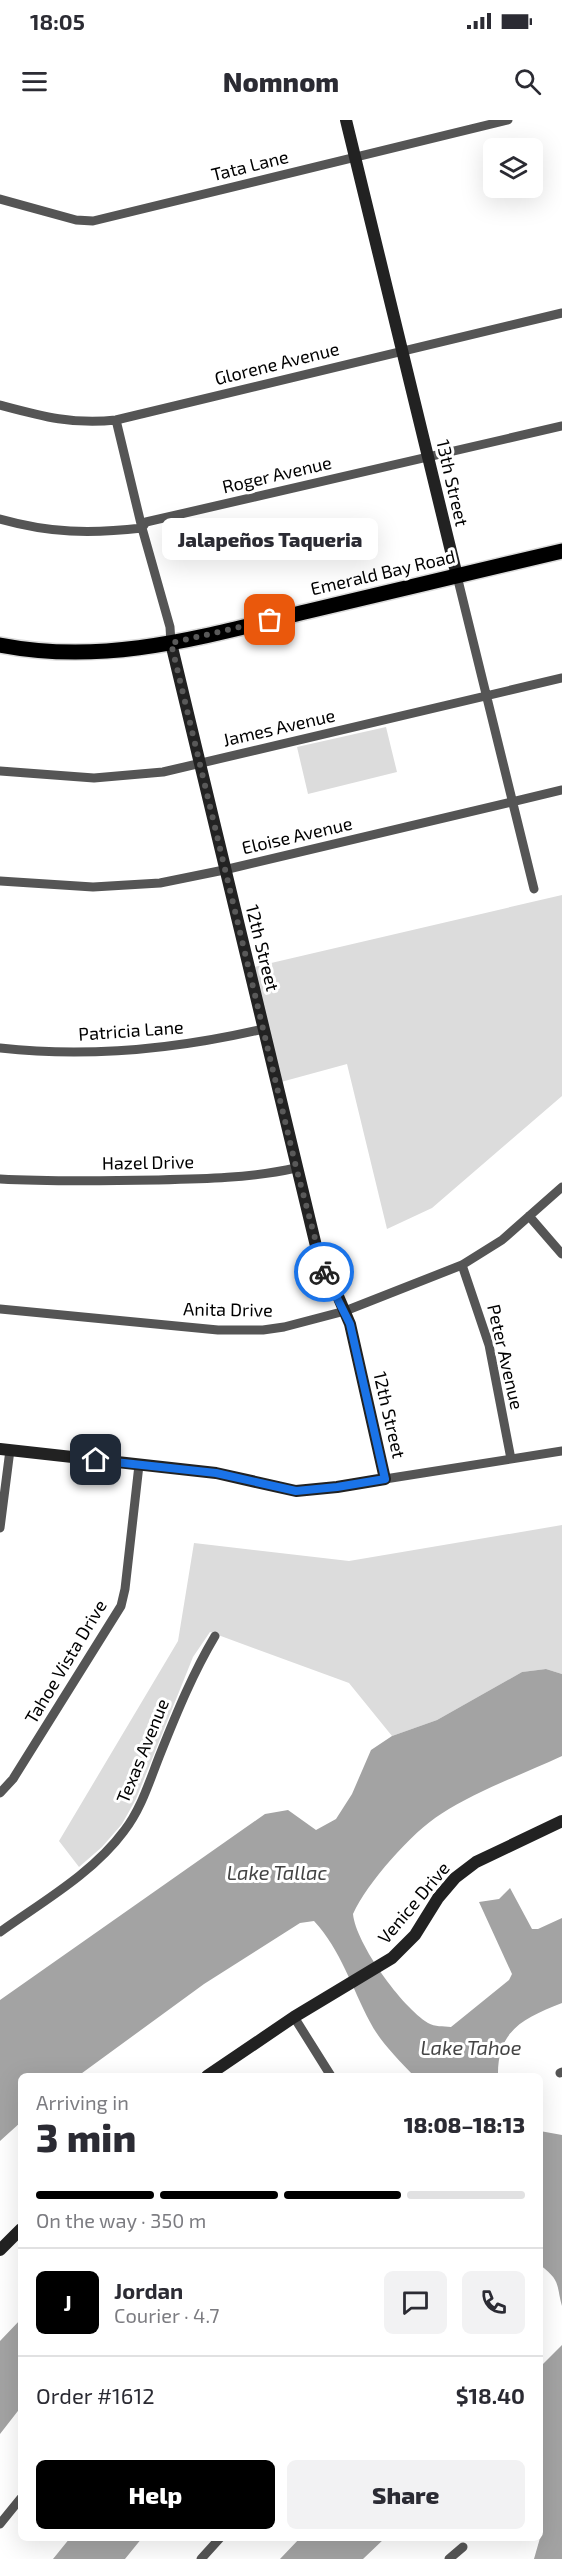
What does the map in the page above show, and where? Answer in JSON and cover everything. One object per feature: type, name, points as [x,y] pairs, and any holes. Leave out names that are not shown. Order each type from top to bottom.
[{"type":"main road","name":"Emerald Bay Road","points":[[0,645],[24,650],[80,653],[135,649],[171,643],[562,551]]},
{"type":"street","name":"13th Street","points":[[346,120],[534,889]]},
{"type":"street","name":"Tata Lane","points":[[0,199],[76,220],[93,222],[508,120]]},
{"type":"street","name":"Glorene Avenue","points":[[0,405],[62,421],[88,423],[116,420],[562,313]]},
{"type":"street","name":"12th Street","points":[[116,420],[142,528],[170,627],[171,643],[199,764],[296,1167],[321,1263],[345,1311],[385,1479]]},
{"type":"street","name":"Roger Avenue","points":[[0,519],[68,533],[142,528],[146,522],[562,426]]},
{"type":"street","name":"James Avenue","points":[[0,771],[93,778],[163,772],[562,678]]},
{"type":"street","name":"Eloise Avenue","points":[[0,881],[45,885],[124,887],[160,883],[562,790]]},
{"type":"street","name":"Patricia Lane","points":[[0,1048],[73,1053],[122,1050],[177,1046],[263,1029]]},
{"type":"street","name":"Hazel Drive","points":[[0,1179],[81,1181],[206,1179],[274,1173],[296,1167]]},
{"type":"street","name":"Anita Drive","points":[[0,1309],[243,1331],[285,1327],[345,1311],[462,1265],[502,1240],[562,1187]]},
{"type":"street","points":[[529,1216],[562,1254]]},
{"type":"street","name":"Peter Avenue","points":[[462,1265],[489,1345],[510,1459]]},
{"type":"street","points":[[0,1528],[5,1450],[216,1473],[296,1491],[337,1487],[562,1451]]},
{"type":"street","name":"Tahoe Vista Drive","points":[[0,1793],[14,1779],[121,1606],[125,1589],[139,1465]]},
{"type":"street","name":"Texas Avenue","points":[[0,1932],[82,1872],[106,1852],[124,1831],[138,1810],[189,1682],[215,1636]]},
{"type":"street","name":"Venice Drive","points":[[211,2073],[294,2017],[397,1953],[415,1935],[438,1898],[455,1878],[476,1862],[562,1821]]},
{"type":"street","points":[[294,2017],[329,2073]]},
{"type":"street","points":[[0,2250],[18,2232]]},
{"type":"street","points":[[0,2524],[18,2502]]},
{"type":"street","points":[[201,2559],[217,2541]]},
{"type":"street","points":[[449,2559],[463,2547]]},
{"type":"shaded area","points":[[386,727],[397,772],[308,794],[297,747]]},
{"type":"shaded area","points":[[562,895],[562,1096],[432,1208],[387,1229],[347,1064],[281,1082],[254,967]]},
{"type":"shaded area","points":[[562,1525],[562,1674],[546,1669],[522,1672],[437,1720],[392,1736],[349,1683],[210,1632],[193,1657],[136,1799],[122,1824],[102,1847],[79,1867],[59,1841],[178,1641],[194,1543],[349,1561]]},
{"type":"water","name":"Lake Tallac","points":[[546,1669],[562,1674],[562,1756],[500,1783],[429,1822],[379,1873],[353,1914],[356,1927],[371,1957],[406,2003],[428,2023],[451,2027],[509,1980],[512,1974],[479,1902],[499,1899],[510,1888],[532,1929],[538,1929],[562,1918],[562,2003],[536,2014],[515,2028],[502,2047],[498,2073],[411,2073],[374,2030],[332,1944],[314,1921],[300,1923],[204,1984],[82,2073],[18,2073],[18,2125],[0,2141],[0,2000],[265,1814],[288,1810],[316,1830],[336,1819],[352,1794],[371,1750],[392,1736],[437,1720],[522,1672]]},
{"type":"water","points":[[543,2132],[562,2135],[562,2306],[555,2279],[543,2267]]},
{"type":"water","points":[[18,2322],[18,2411],[0,2434],[0,2341]]},
{"type":"water","points":[[562,2345],[562,2559],[534,2559],[539,2541],[543,2541],[543,2364]]},
{"type":"water","points":[[68,2541],[140,2541],[125,2559],[53,2559]]},
{"type":"water","points":[[297,2541],[382,2541],[363,2559],[280,2559]]},
{"type":"way so far","points":[[270,620],[171,643],[296,1167],[324,1272]]},
{"type":"place","name":"Jalapeños Taqueria","points":[[270,620]]},
{"type":"route","points":[[96,1460],[216,1473],[296,1491],[318,1490],[385,1479],[350,1324],[324,1272]]},
{"type":"water label","name":"Lake Tahoe","points":[[471,2048]]}]
